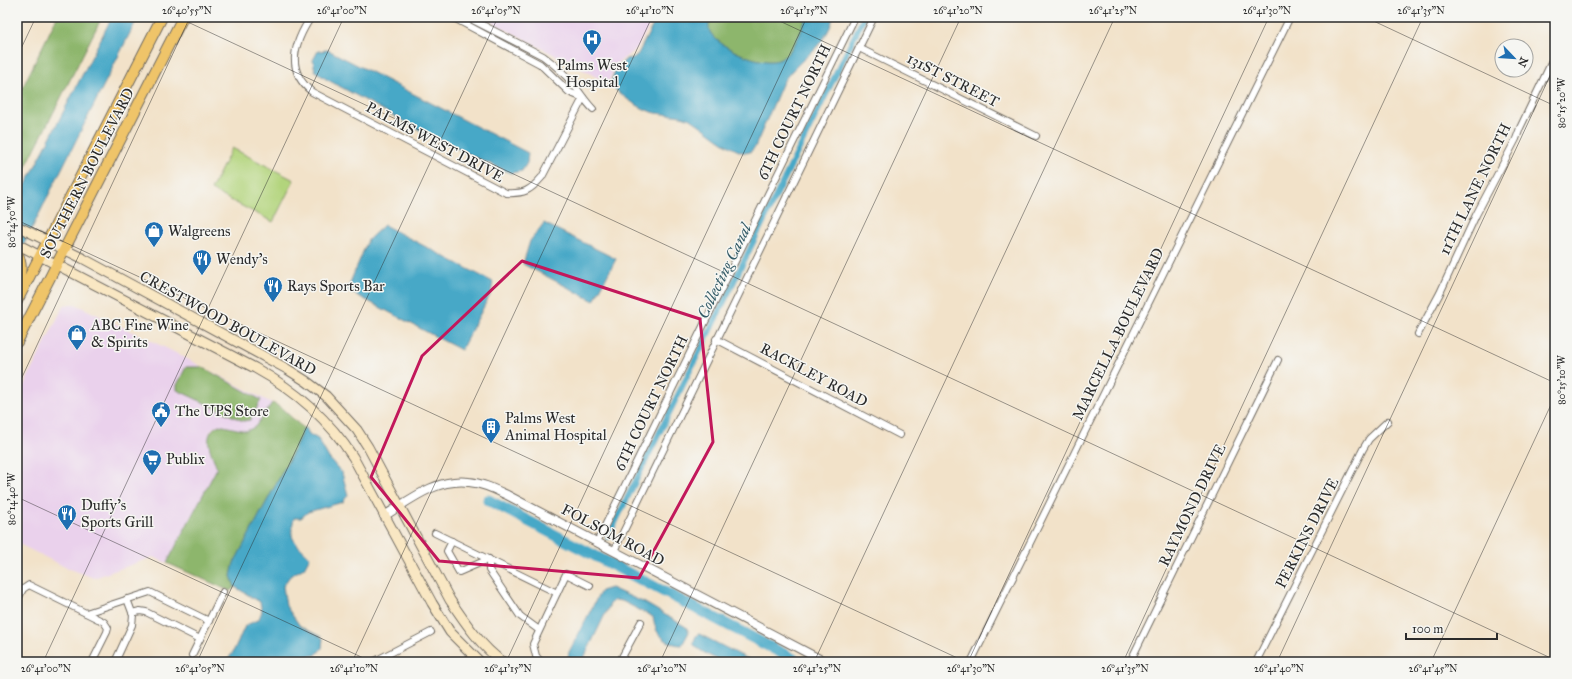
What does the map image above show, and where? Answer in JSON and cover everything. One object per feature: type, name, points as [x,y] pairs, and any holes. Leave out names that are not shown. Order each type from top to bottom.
[{"type":"highway","name":"SOUTHERN BOULEVARD","points":[[17,301],[162,17]]},
{"type":"highway","name":"SOUTHERN BOULEVARD","points":[[17,342],[183,17]]},
{"type":"highway","points":[[17,283],[21,273],[18,255]]},
{"type":"main road","name":"CRESTWOOD BOULEVARD","points":[[17,226],[64,249],[262,355],[306,381],[326,396],[357,430],[368,447],[450,600],[464,622],[492,659],[503,662]]},
{"type":"main road","name":"CRESTWOOD BOULEVARD","points":[[17,244],[255,368],[278,381],[311,406],[342,440],[353,456],[384,516],[432,603],[450,632],[480,662]]},
{"type":"street","name":"PALMS WEST DRIVE","points":[[311,17],[298,40],[295,54],[295,68],[299,79],[304,86],[312,92],[506,193],[517,194],[527,191],[542,177],[583,98]]},
{"type":"street","points":[[452,17],[540,64],[569,92],[583,98]]},
{"type":"street","points":[[467,17],[543,56],[554,64],[574,85],[593,109]]},
{"type":"street","name":"6TH COURT NORTH","points":[[597,542],[855,17]]},
{"type":"street","points":[[614,551],[716,338],[874,17]]},
{"type":"street","name":"MARCELLA BOULEVARD","points":[[971,662],[1290,17]]},
{"type":"street","name":"131ST STREET","points":[[859,48],[1036,136]]},
{"type":"street","name":"11TH LANE NORTH","points":[[1418,334],[1440,293],[1476,214],[1516,139],[1555,55]]},
{"type":"street","name":"RACKLEY ROAD","points":[[716,338],[900,435]]},
{"type":"street","name":"RAYMOND DRIVE","points":[[1130,662],[1278,360]]},
{"type":"street","name":"PERKINS DRIVE","points":[[1256,662],[1363,449],[1369,439],[1388,422]]},
{"type":"street","name":"FOLSOM ROAD","points":[[384,516],[437,485],[453,482],[468,482],[486,486],[507,495],[824,662]]},
{"type":"street","points":[[435,533],[557,593]]},
{"type":"street","points":[[452,542],[447,551],[459,572],[489,559]]},
{"type":"street","points":[[489,559],[489,570],[520,616],[539,630]]},
{"type":"street","points":[[541,662],[536,656],[533,644],[566,574],[590,586]]},
{"type":"street","points":[[17,601],[23,589],[29,585],[104,622],[108,628],[107,632],[92,662]]},
{"type":"street","points":[[86,613],[150,592],[209,621]]},
{"type":"street","points":[[192,655],[223,592]]},
{"type":"street","points":[[115,662],[132,626],[132,613],[127,599]]},
{"type":"street","points":[[132,613],[140,611],[146,612],[200,639]]},
{"type":"street","points":[[623,661],[641,622]]},
{"type":"street","points":[[373,662],[430,632]]},
{"type":"highlighted area","points":[[522,261],[700,319],[713,442],[639,578],[439,561],[371,477],[422,356]]},
{"type":"shaded area","name":"Palms West Hospital","points":[[482,17],[654,17],[638,47],[616,65],[608,83]]},
{"type":"shaded area","points":[[75,304],[170,350],[272,403],[255,428],[246,431],[219,425],[213,428],[210,432],[208,441],[217,468],[167,563],[153,557],[94,578],[65,567],[17,543],[17,399],[64,305]]},
{"type":"green space","points":[[57,17],[102,17],[17,184],[17,99]]},
{"type":"green space","points":[[710,17],[806,17],[803,28],[790,51],[781,59],[764,61],[742,55],[722,44],[709,30],[708,25]]},
{"type":"green space","points":[[232,148],[294,180],[273,222],[211,190]]},
{"type":"green space","points":[[186,367],[202,367],[261,400],[250,420],[243,421],[177,390],[177,385]]},
{"type":"green space","points":[[272,403],[281,408],[304,428],[291,456],[234,563],[231,576],[235,587],[230,591],[167,563],[217,468],[209,445],[210,434],[213,429],[219,425],[246,431],[255,427]]},
{"type":"water","points":[[112,17],[138,17],[17,258],[17,202]]},
{"type":"water","points":[[657,17],[710,17],[710,32],[722,44],[753,59],[773,61],[781,59],[790,51],[803,28],[806,17],[833,17],[830,27],[819,44],[783,82],[755,147],[752,151],[745,153],[729,146],[688,118],[651,112],[639,106],[626,98],[612,86],[612,79],[615,71],[626,59],[633,58],[638,54]]},
{"type":"water","points":[[328,50],[528,153],[527,163],[522,171],[511,173],[429,135],[326,79],[315,71],[313,60],[318,51]]},
{"type":"water","points":[[544,223],[616,259],[594,301],[523,264],[530,241]]},
{"type":"water","points":[[384,225],[493,282],[491,293],[461,350],[347,290],[368,240]]},
{"type":"water","points":[[304,428],[306,428],[309,434],[318,439],[329,458],[342,473],[348,495],[343,502],[308,512],[301,518],[294,518],[292,526],[292,535],[294,540],[310,557],[304,568],[290,576],[283,586],[286,606],[300,626],[323,638],[322,648],[316,655],[260,662],[225,662],[232,654],[245,626],[259,619],[262,611],[260,602],[235,587],[231,576],[234,563],[291,456]]},
{"type":"water","points":[[611,588],[645,603],[686,627],[689,632],[682,645],[669,642],[662,637],[657,630],[653,617],[622,601],[615,600],[610,604],[582,662],[567,662],[569,652],[598,596],[601,591]]},
{"type":"water","points":[[699,634],[754,662],[728,663],[702,652],[693,643],[696,636]]},
{"type":"waterway","name":"Collecting Canal","points":[[608,537],[864,17]]},
{"type":"waterway","points":[[488,500],[799,662]]},
{"type":"place","name":"Palms West Hospital","points":[[592,56]]},
{"type":"place","name":"Walgreens","points":[[154,248]]},
{"type":"place","name":"Wendy's","points":[[202,276]]},
{"type":"place","name":"Rays Sports Bar","points":[[273,303]]},
{"type":"place","name":"ABC Fine Wine & Spirits","points":[[77,351]]},
{"type":"place","name":"The UPS Store","points":[[161,428]]},
{"type":"place","name":"Palms West Animal Hospital","points":[[491,444]]},
{"type":"place","name":"Publix","points":[[152,476]]},
{"type":"place","name":"Duffy's Sports Grill","points":[[67,531]]}]
